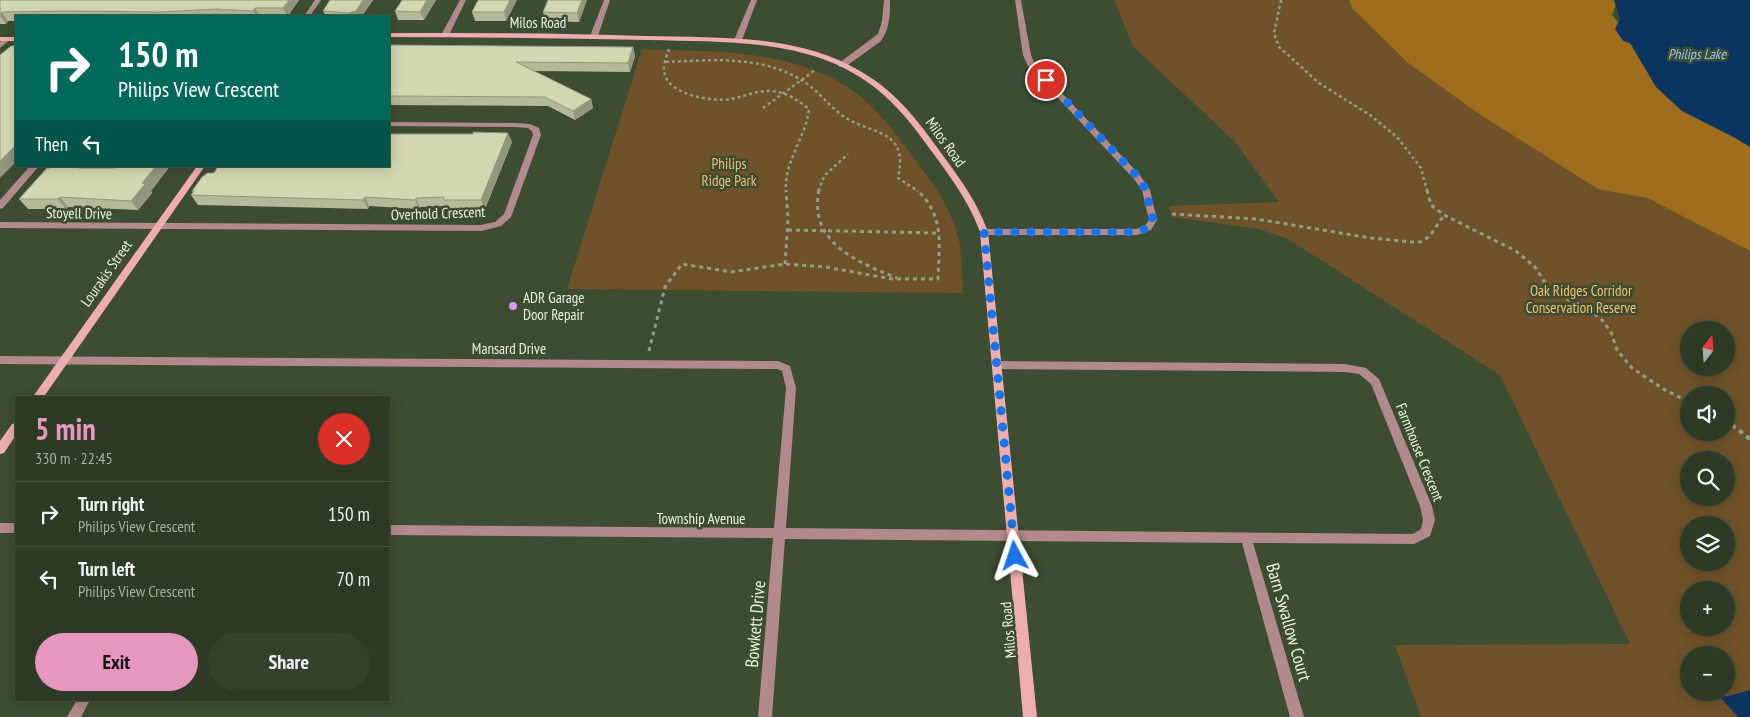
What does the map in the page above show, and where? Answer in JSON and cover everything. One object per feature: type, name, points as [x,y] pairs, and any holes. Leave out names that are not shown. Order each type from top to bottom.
[{"type":"street","points":[[308,15],[318,0]]},
{"type":"street","points":[[445,35],[463,0]]},
{"type":"street","points":[[594,36],[607,0]]},
{"type":"street","points":[[738,40],[754,0]]},
{"type":"street","points":[[842,65],[878,39],[886,27],[887,0]]},
{"type":"street","points":[[984,232],[1137,232],[1148,228],[1153,220],[1146,190],[1138,177],[1032,66],[1027,55],[1018,0]]},
{"type":"street","name":"Milos Road","points":[[390,35],[594,36],[738,40],[798,51],[842,65],[874,83],[906,111],[958,181],[980,218],[984,232],[1030,717]]},
{"type":"street","points":[[0,46],[4,39]]},
{"type":"street","name":"Overhold Crescent","points":[[157,227],[481,228],[498,224],[508,215],[537,135],[536,130],[530,126],[515,125],[390,124]]},
{"type":"street","points":[[0,206],[34,167]]},
{"type":"street","name":"Lourakis Street","points":[[38,396],[200,167]]},
{"type":"street","name":"Stoyell Drive","points":[[0,225],[157,227]]},
{"type":"street","name":"Mansard Drive","points":[[0,360],[768,363],[778,365],[786,369],[791,388],[780,534]]},
{"type":"street","name":"Farmhouse Crescent","points":[[997,365],[1345,368],[1362,371],[1376,382],[1426,506],[1429,520],[1426,532],[1414,539],[1013,535]]},
{"type":"street","points":[[0,450],[15,428]]},
{"type":"street","points":[[0,528],[15,528]]},
{"type":"street","name":"Township Avenue","points":[[390,530],[1013,535]]},
{"type":"street","name":"Bowkett Drive","points":[[766,717],[780,534]]},
{"type":"street","name":"Barn Swallow Court","points":[[1246,537],[1297,717]]},
{"type":"street","points":[[74,717],[83,701]]},
{"type":"path","points":[[1281,0],[1274,33],[1278,47],[1319,83],[1370,115],[1397,137],[1421,168],[1432,205],[1444,215],[1516,251],[1535,268],[1551,292],[1586,308],[1602,320],[1610,332],[1617,350],[1632,368],[1680,398]]},
{"type":"path","points":[[669,49],[664,69],[665,77],[679,90],[700,98],[729,99],[770,91],[783,93],[796,99],[809,109],[809,122],[790,160],[786,174],[785,199],[788,230],[785,264]]},
{"type":"path","points":[[646,364],[665,287],[682,264],[731,272],[785,264],[826,267],[902,280],[938,279],[939,225],[935,214],[924,197],[910,183],[898,178],[901,159],[898,146],[888,138],[873,129],[848,119],[828,105],[802,80],[782,69],[754,63],[666,62]]},
{"type":"path","points":[[763,108],[815,70]]},
{"type":"path","points":[[848,154],[823,178],[817,196],[817,214],[823,230],[846,255],[871,268],[902,280]]},
{"type":"path","points":[[1172,214],[1256,219],[1371,238],[1412,242],[1420,242],[1429,237],[1444,215]]},
{"type":"path","points":[[788,230],[938,233]]},
{"type":"path","points":[[1735,427],[1750,439]]},
{"type":"green space","name":"Oak Ridges Corridor Conservation Reserve","points":[[1114,0],[1376,0],[1641,197],[1647,198],[1750,251],[1750,717],[1421,717],[1395,645],[1630,644],[1500,375],[1288,239],[1259,229],[1172,217],[1169,206],[1279,202],[1235,142],[1133,46]]},
{"type":"green space","name":"Philips Ridge Park","points":[[642,49],[723,52],[777,59],[803,66],[828,76],[860,96],[876,111],[909,151],[932,182],[951,215],[959,240],[963,293],[567,289]]},
{"type":"shaded area","points":[[1349,0],[1618,0],[1612,15],[1651,61],[1667,98],[1713,120],[1750,142],[1750,251],[1647,198],[1598,189],[1479,114],[1407,62],[1352,8]]},
{"type":"water","name":"Philips Lake","points":[[1614,0],[1750,0],[1750,147],[1682,111],[1656,87],[1630,43],[1623,41],[1615,29],[1620,19]]},
{"type":"water","points":[[1750,690],[1750,717],[1738,717],[1724,701],[1735,701],[1735,694]]},
{"type":"building","points":[[0,0],[289,0],[283,8],[255,8],[253,11],[217,9],[161,12],[2,12],[0,14]]},
{"type":"building","points":[[330,0],[363,0],[356,11],[349,13],[323,11]]},
{"type":"building","points":[[402,0],[427,0],[420,12],[395,11]]},
{"type":"building","points":[[478,0],[510,0],[504,12],[472,12]]},
{"type":"building","points":[[548,0],[582,0],[577,13],[543,12]]},
{"type":"building","points":[[390,45],[633,47],[628,63],[516,62],[591,99],[573,111],[545,97],[390,96]]},
{"type":"building","points":[[11,46],[15,46],[15,146],[0,161],[0,55]]},
{"type":"building","points":[[473,132],[508,133],[481,200],[444,200],[444,197],[416,198],[415,200],[365,197],[363,200],[191,195],[202,177],[207,173],[214,173],[217,167],[390,167],[390,134],[473,134]]},
{"type":"building","points":[[155,167],[142,183],[145,184],[131,201],[60,197],[58,199],[19,199],[47,168]]},
{"type":"place","name":"ADR Garage Door Repair","points":[[513,306]]},
{"type":"route","points":[[1015,556],[984,232],[1137,232],[1148,228],[1153,220],[1146,190],[1138,177],[1046,80]]}]
